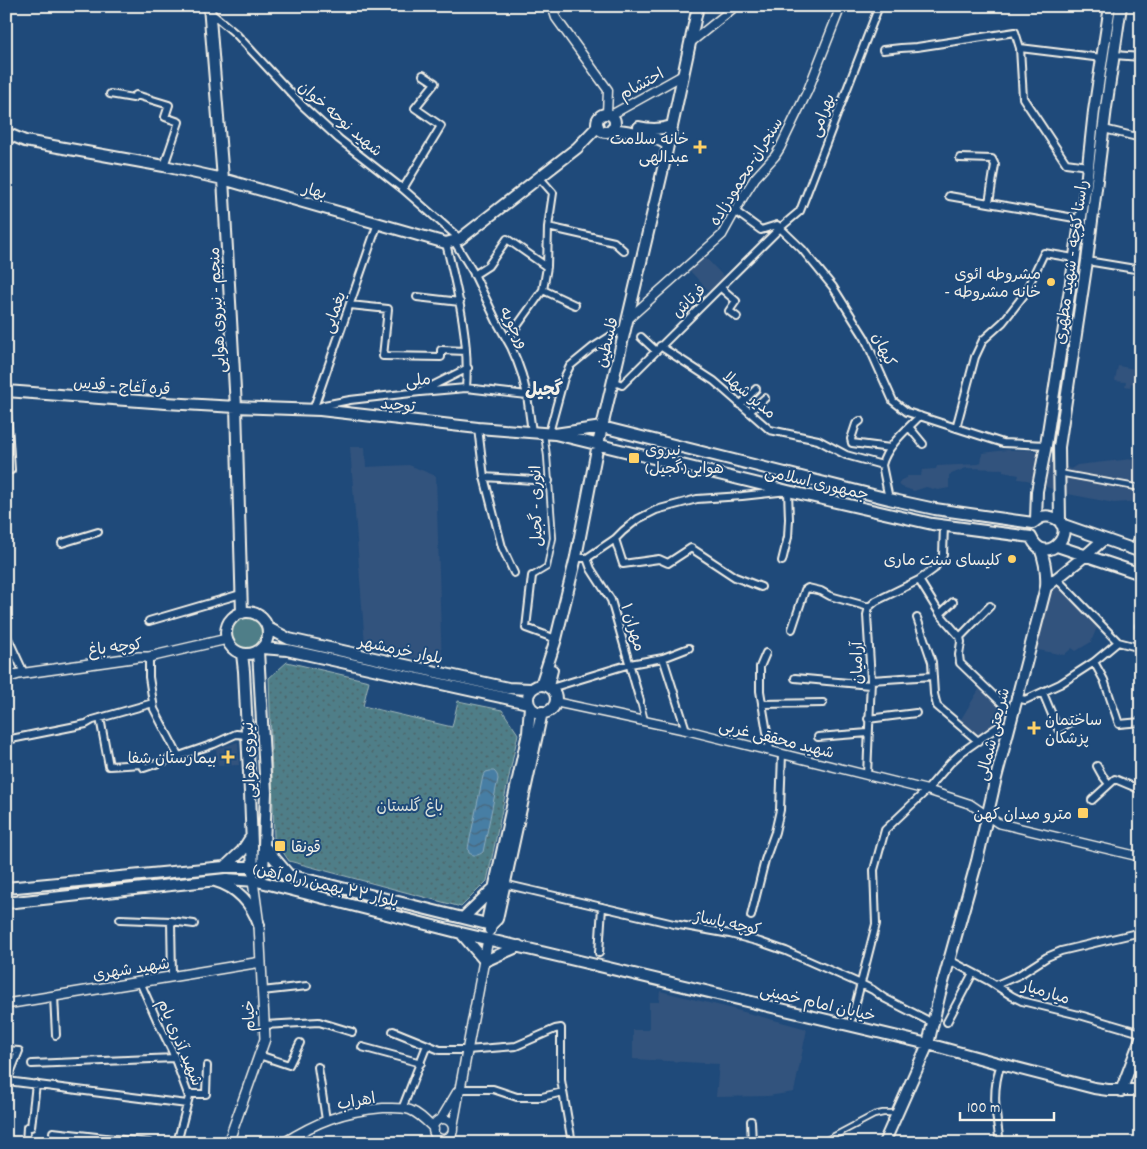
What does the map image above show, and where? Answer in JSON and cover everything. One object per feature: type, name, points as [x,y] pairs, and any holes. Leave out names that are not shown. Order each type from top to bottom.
[{"type":"main road","name":"فلسطین","points":[[543,687],[581,558],[612,381],[668,145],[698,6]]},
{"type":"main road","name":"راستا کؤچه - شهید مطهری","points":[[1035,522],[1037,491],[1046,445],[1088,166],[1094,110],[1110,6]]},
{"type":"main road","name":"راستا کؤچه - شهید مطهری","points":[[1057,546],[1064,533],[1060,523],[1059,447],[1121,6]]},
{"type":"main road","name":"منجم - نیروی هوایی","points":[[209,9],[223,179],[236,407],[242,613]]},
{"type":"main road","points":[[454,241],[539,178],[608,123],[630,125],[650,130],[672,126]]},
{"type":"main road","points":[[608,123],[659,139],[668,145]]},
{"type":"main road","name":"بهار","points":[[6,134],[24,140],[223,179],[378,224],[454,241]]},
{"type":"main road","points":[[1074,258],[1086,260]]},
{"type":"main road","name":"قره آغاج - قدس","points":[[6,391],[236,407]]},
{"type":"main road","name":"توحید","points":[[236,407],[313,410],[478,428],[549,433]]},
{"type":"main road","points":[[549,433],[605,427]]},
{"type":"main road","name":"جمهوری اسلامی","points":[[605,427],[935,509],[1035,522],[1044,516],[1048,516],[1060,523],[1103,540],[1138,548]]},
{"type":"main road","name":"جمهوری اسلامی","points":[[549,433],[887,514],[944,525],[1031,537],[1040,548]]},
{"type":"main road","points":[[1044,457],[1051,463],[1059,461]]},
{"type":"main road","points":[[887,514],[889,499]]},
{"type":"main road","points":[[1046,587],[1103,540]]},
{"type":"main road","points":[[1040,548],[1046,549],[1057,546],[1141,574]]},
{"type":"main road","name":"شریعتی شمالی","points":[[884,1143],[928,1044],[977,861],[1046,587],[1047,574],[1044,557],[1040,548]]},
{"type":"main road","name":"فلسطین","points":[[543,687],[581,558]]},
{"type":"main road","points":[[247,612],[258,615],[266,622],[268,628],[268,639],[260,650],[247,654],[242,654],[232,648],[227,639],[226,633],[229,623],[232,618],[242,613],[247,612]]},
{"type":"main road","name":"بلوار خرمشهر","points":[[268,628],[289,639],[529,704]]},
{"type":"main road","name":"کوچه باغ","points":[[6,678],[24,673],[149,657],[227,639]]},
{"type":"main road","name":"بلوار خرمشهر","points":[[260,650],[286,650],[508,688],[543,687]]},
{"type":"main road","name":"نیروی هوایی","points":[[258,868],[264,846],[266,792],[260,650]]},
{"type":"main road","name":"نیروی هوایی","points":[[242,654],[252,837],[258,868]]},
{"type":"main road","points":[[463,918],[499,886],[528,734],[528,696],[543,687],[555,694],[555,702],[552,708],[546,712],[535,711],[529,704]]},
{"type":"main road","points":[[460,1089],[491,925],[488,917],[499,886],[542,712]]},
{"type":"main road","points":[[226,867],[252,837]]},
{"type":"main road","points":[[264,846],[288,874]]},
{"type":"main road","name":"بلوار ۲۲ بهمن (راه آهن)","points":[[6,888],[226,867],[258,868],[491,925]]},
{"type":"main road","points":[[258,868],[258,882]]},
{"type":"main road","name":"بلوار ۲۲ بهمن (راه آهن)","points":[[6,903],[226,879],[258,882],[488,939]]},
{"type":"main road","points":[[211,880],[225,885],[240,894],[255,914],[259,925]]},
{"type":"main road","name":"خیام","points":[[228,1143],[265,1039],[260,962],[258,882]]},
{"type":"main road","points":[[461,932],[485,961]]},
{"type":"main road","name":"خیابان امام خمینی","points":[[488,939],[928,1044],[1094,1088],[1108,1090],[1122,1087],[1141,1090]]},
{"type":"main road","points":[[485,961],[519,946]]},
{"type":"main road","name":"شهید شهری","points":[[6,1004],[260,962]]},
{"type":"main road","points":[[1122,1087],[1141,1038]]},
{"type":"street","points":[[552,6],[556,18],[608,90],[608,123]]},
{"type":"street","points":[[690,43],[736,6]]},
{"type":"street","name":"سنجران-محمودزاده","points":[[626,323],[722,235],[755,178],[780,148],[808,90],[841,6]]},
{"type":"street","name":"بهرامی","points":[[781,227],[800,211],[879,6]]},
{"type":"street","name":"شهید نوحه خوان","points":[[209,9],[236,34],[303,106],[339,139],[404,189],[454,241]]},
{"type":"street","points":[[883,50],[917,47],[1015,32],[1020,48],[1023,98],[1066,163],[1088,166]]},
{"type":"street","points":[[1020,48],[1102,58]]},
{"type":"street","points":[[1114,55],[1141,57]]},
{"type":"street","points":[[404,189],[441,126],[415,108],[435,83],[423,75]]},
{"type":"street","name":"احتشام","points":[[608,123],[683,76]]},
{"type":"street","points":[[110,94],[133,98],[136,95],[169,105],[165,117],[180,122],[164,166]]},
{"type":"street","points":[[1104,129],[1141,138]]},
{"type":"street","points":[[960,158],[992,159],[995,165],[988,203]]},
{"type":"street","points":[[507,340],[543,290],[547,267],[548,227],[553,193],[539,178]]},
{"type":"street","points":[[949,196],[1080,219]]},
{"type":"street","points":[[735,211],[760,230],[777,225],[781,227]]},
{"type":"street","name":"یغمایی","points":[[313,410],[378,224]]},
{"type":"street","points":[[548,227],[614,242],[624,251]]},
{"type":"street","name":"فرتاش","points":[[612,381],[622,385],[781,227]]},
{"type":"street","name":"کیهان","points":[[781,227],[833,287],[866,338],[893,401],[907,412],[1003,443],[1046,445]]},
{"type":"street","points":[[474,275],[488,266],[507,239],[547,267]]},
{"type":"street","points":[[454,241],[468,368],[466,388]]},
{"type":"street","name":"ورجویه","points":[[454,241],[474,275],[518,361],[527,395],[532,432]]},
{"type":"street","points":[[956,428],[975,357],[983,340],[995,330],[1024,295],[1044,252],[1074,258]]},
{"type":"street","points":[[1086,260],[1141,270]]},
{"type":"street","points":[[721,288],[736,301],[729,311],[737,317]]},
{"type":"street","points":[[543,290],[575,305]]},
{"type":"street","points":[[417,297],[460,302]]},
{"type":"street","points":[[350,304],[388,309],[383,356],[441,357],[440,350],[466,350]]},
{"type":"street","points":[[549,433],[564,378],[570,366],[626,323]]},
{"type":"street","name":"مدیر شهلا","points":[[641,337],[658,349],[714,381],[770,430],[818,440],[846,455],[882,465]]},
{"type":"street","points":[[420,392],[468,368]]},
{"type":"street","name":"ملی","points":[[313,410],[324,405],[350,400],[466,388],[527,395]]},
{"type":"street","points":[[740,405],[756,389]]},
{"type":"street","points":[[6,396],[11,470],[6,471]]},
{"type":"street","points":[[749,412],[765,398]]},
{"type":"street","points":[[889,499],[882,465],[883,459],[890,448],[920,416]]},
{"type":"street","points":[[860,421],[856,424],[851,439],[852,443],[890,448]]},
{"type":"street","points":[[909,427],[923,444]]},
{"type":"street","points":[[478,428],[484,477],[502,547],[514,573]]},
{"type":"street","name":"انوری - گجیل","points":[[549,433],[552,538],[547,567],[532,576],[526,628],[556,639]]},
{"type":"street","points":[[1059,473],[1141,488]]},
{"type":"street","points":[[484,477],[549,481]]},
{"type":"street","points":[[581,558],[615,539],[638,519],[671,505],[697,499],[788,490],[790,519],[782,561]]},
{"type":"street","points":[[1138,548],[1141,524]]},
{"type":"street","points":[[792,629],[805,590],[808,588],[869,607],[876,601],[919,580],[934,569],[942,558],[944,550],[944,525]]},
{"type":"street","points":[[62,543],[98,532]]},
{"type":"street","points":[[615,539],[623,564],[659,560],[668,563],[690,548],[735,577],[761,587]]},
{"type":"street","name":"مهران ۱","points":[[581,558],[591,569],[611,600],[645,721]]},
{"type":"street","points":[[1057,579],[1118,642],[1141,648]]},
{"type":"street","points":[[852,1018],[876,924],[874,870],[885,830],[927,790],[950,762],[999,726],[1012,720],[960,663],[960,636],[940,614],[919,580]]},
{"type":"street","points":[[149,621],[241,594]]},
{"type":"street","points":[[940,614],[953,602]]},
{"type":"street","points":[[960,636],[990,606]]},
{"type":"street","name":"آرامیان","points":[[867,775],[871,682],[867,615],[869,607]]},
{"type":"street","points":[[917,618],[932,662],[936,706],[978,741]]},
{"type":"street","points":[[6,634],[24,673]]},
{"type":"street","points":[[1017,698],[1025,700],[1060,684],[1094,662],[1118,642]]},
{"type":"street","points":[[543,687],[630,664],[663,658],[689,648]]},
{"type":"street","points":[[766,653],[760,667],[760,691],[770,750]]},
{"type":"street","points":[[149,657],[149,677],[154,709],[179,757]]},
{"type":"street","points":[[663,658],[686,730]]},
{"type":"street","points":[[1094,662],[1104,680],[1119,724],[1141,722]]},
{"type":"street","points":[[796,678],[871,682],[933,676]]},
{"type":"street","points":[[1043,692],[1058,729],[1075,720]]},
{"type":"street","name":"شهید محققی غربی","points":[[555,702],[686,730],[927,790],[970,804],[998,823],[1141,857]]},
{"type":"street","points":[[762,704],[823,702]]},
{"type":"street","points":[[6,740],[86,724],[93,720],[153,704]]},
{"type":"street","points":[[868,719],[916,713]]},
{"type":"street","points":[[100,718],[109,766],[142,764],[144,768],[179,757],[236,734],[247,735]]},
{"type":"street","points":[[818,737],[868,733]]},
{"type":"street","points":[[751,916],[780,810],[782,754]]},
{"type":"street","points":[[1097,766],[1109,784]]},
{"type":"street","points":[[1092,800],[1115,779],[1141,790]]},
{"type":"street","name":"کوچه پاساژ","points":[[499,886],[674,924],[730,934],[760,942],[800,957],[861,984],[884,998],[933,1022]]},
{"type":"street","points":[[599,953],[602,907]]},
{"type":"street","points":[[120,919],[194,924]]},
{"type":"street","points":[[171,921],[172,976]]},
{"type":"street","points":[[996,985],[1019,975],[1047,957],[1061,951],[1141,932]]},
{"type":"street","name":"میارمیار","points":[[949,960],[1022,1000],[1141,1033]]},
{"type":"street","points":[[947,1022],[974,973]]},
{"type":"street","name":"شهید آذری یام","points":[[140,982],[175,1058],[189,1097],[177,1143]]},
{"type":"street","points":[[262,991],[307,986]]},
{"type":"street","points":[[54,996],[56,1035]]},
{"type":"street","points":[[264,1025],[319,1022],[352,1032]]},
{"type":"street","points":[[393,1031],[440,1050],[468,1050],[516,1046],[561,1028],[561,1080],[572,1143]]},
{"type":"street","points":[[259,1055],[289,1065],[300,1043]]},
{"type":"street","points":[[402,1109],[428,1045]]},
{"type":"street","points":[[362,1047],[421,1063]]},
{"type":"street","points":[[6,1050],[19,1051],[7,1081],[188,1104]]},
{"type":"street","points":[[32,1064],[175,1058]]},
{"type":"street","points":[[1000,1143],[994,1108],[997,1077],[1001,1064]]},
{"type":"street","points":[[188,1094],[206,1094],[207,1066]]},
{"type":"street","points":[[318,1066],[326,1120]]},
{"type":"street","points":[[26,1143],[27,1128],[31,1127],[36,1084]]},
{"type":"street","points":[[460,1089],[492,1089],[517,1096],[542,1097],[563,1092]]},
{"type":"street","points":[[451,1135],[444,1138],[435,1136],[436,1123],[441,1119],[460,1089]]},
{"type":"street","points":[[451,1135],[460,1089]]},
{"type":"street","name":"اهراب","points":[[283,1143],[326,1120],[362,1110],[388,1108],[410,1110],[423,1118],[435,1136]]},
{"type":"street","points":[[821,1143],[874,1115],[898,1113]]},
{"type":"street","points":[[441,1119],[450,1121],[451,1135]]},
{"type":"street","points":[[751,1121],[752,1143]]},
{"type":"street","points":[[53,1132],[149,1143]]},
{"type":"shaded area","points":[[704,256],[726,279],[711,293],[689,270]]},
{"type":"shaded area","points":[[1118,366],[1141,370],[1141,389],[1139,389],[1139,385],[1131,383],[1130,387],[1125,386],[1126,382],[1115,381]]},
{"type":"shaded area","points":[[350,447],[365,447],[366,467],[409,465],[436,476],[442,666],[365,645]]},
{"type":"shaded area","points":[[1006,450],[1030,450],[1071,469],[1077,465],[1141,458],[1141,501],[1114,503],[1063,493],[1027,480],[1018,479],[1019,475],[1003,472],[1003,469],[966,468],[949,475],[949,488],[938,490],[926,487],[914,491],[898,484],[907,476],[921,476],[922,470],[936,469],[937,466],[979,464],[983,453]]},
{"type":"shaded area","points":[[1059,587],[1097,627],[1091,642],[1076,651],[1072,648],[1064,655],[1033,649],[1049,592]]},
{"type":"shaded area","points":[[980,688],[1008,714],[1006,722],[997,723],[975,738],[958,724]]},
{"type":"shaded area","name":"بیمارستان شفا","points":[[238,742],[239,765],[218,766],[216,749]]},
{"type":"shaded area","points":[[660,991],[807,1029],[794,1092],[768,1096],[716,1097],[719,1064],[633,1059],[633,1030],[649,1030],[649,1002],[659,1002]]},
{"type":"green space","points":[[248,616],[260,621],[265,633],[260,645],[248,650],[236,645],[231,633],[236,621]]},
{"type":"green space","name":"باغ گلستان","points":[[287,662],[369,681],[363,706],[452,727],[458,701],[502,710],[518,734],[487,881],[461,907],[289,861],[274,839],[269,678]]},
{"type":"water","points":[[494,771],[498,779],[483,852],[474,855],[469,853],[468,848],[483,776],[486,772]]},
{"type":"place","name":"خانه سلامت عبدالهی","points":[[700,147]]},
{"type":"place","name":"مشروطه ائوی - خانه مشروطه","points":[[1051,282]]},
{"type":"place","name":"نیروی هوایی(گجیل)","points":[[634,458]]},
{"type":"place","name":"کلیسای سنت ماری","points":[[1012,559]]},
{"type":"place","name":"ساختمان پزشکان","points":[[1034,728]]},
{"type":"place","name":"بیمارستان شفا","points":[[228,757]]},
{"type":"place","name":"مترو میدان کهن","points":[[1083,813]]},
{"type":"place","name":"قونقا","points":[[280,846]]},
{"type":"district","name":"گجیل","points":[[544,389]]}]
